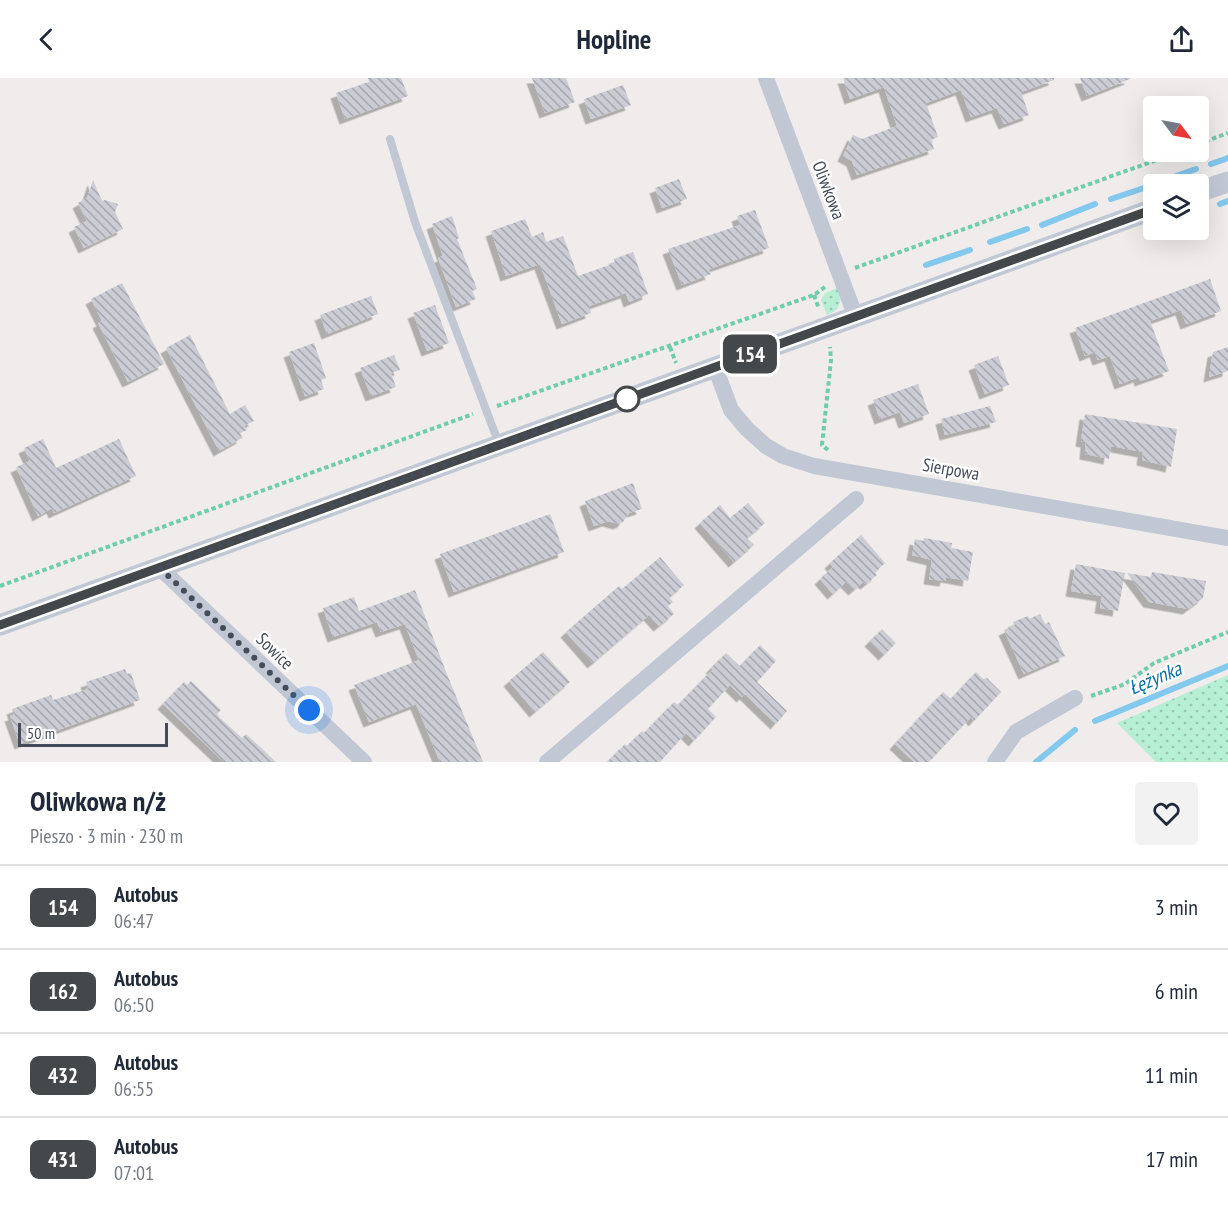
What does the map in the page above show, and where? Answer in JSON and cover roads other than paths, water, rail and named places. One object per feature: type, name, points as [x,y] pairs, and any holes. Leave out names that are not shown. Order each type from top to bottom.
[{"type":"street","name":"Oliwkowa","points":[[766,78],[855,315]]},
{"type":"street","points":[[1209,188],[1228,182]]},
{"type":"street","points":[[0,625],[1143,213]]},
{"type":"street","name":"Sierpowa","points":[[715,367],[731,410],[766,446],[783,456],[814,466],[1228,538]]},
{"type":"street","points":[[547,762],[856,499]]},
{"type":"street","name":"Sowice","points":[[160,568],[360,761]]},
{"type":"street","points":[[995,762],[1016,732],[1075,698]]},
{"type":"lane","points":[[390,139],[415,222],[500,445]]},
{"type":"waterway","points":[[1211,164],[1228,158]]},
{"type":"waterway","points":[[1182,174],[1196,169]]},
{"type":"waterway","points":[[1111,199],[1143,188]]},
{"type":"waterway","points":[[1220,204],[1228,201]]},
{"type":"waterway","points":[[1042,225],[1095,204]]},
{"type":"waterway","points":[[990,242],[1027,229]]},
{"type":"waterway","points":[[926,265],[970,250]]},
{"type":"waterway","name":"Łężynka","points":[[1095,721],[1228,666]]},
{"type":"waterway","name":"Łężynka","points":[[1036,762],[1075,730]]}]
